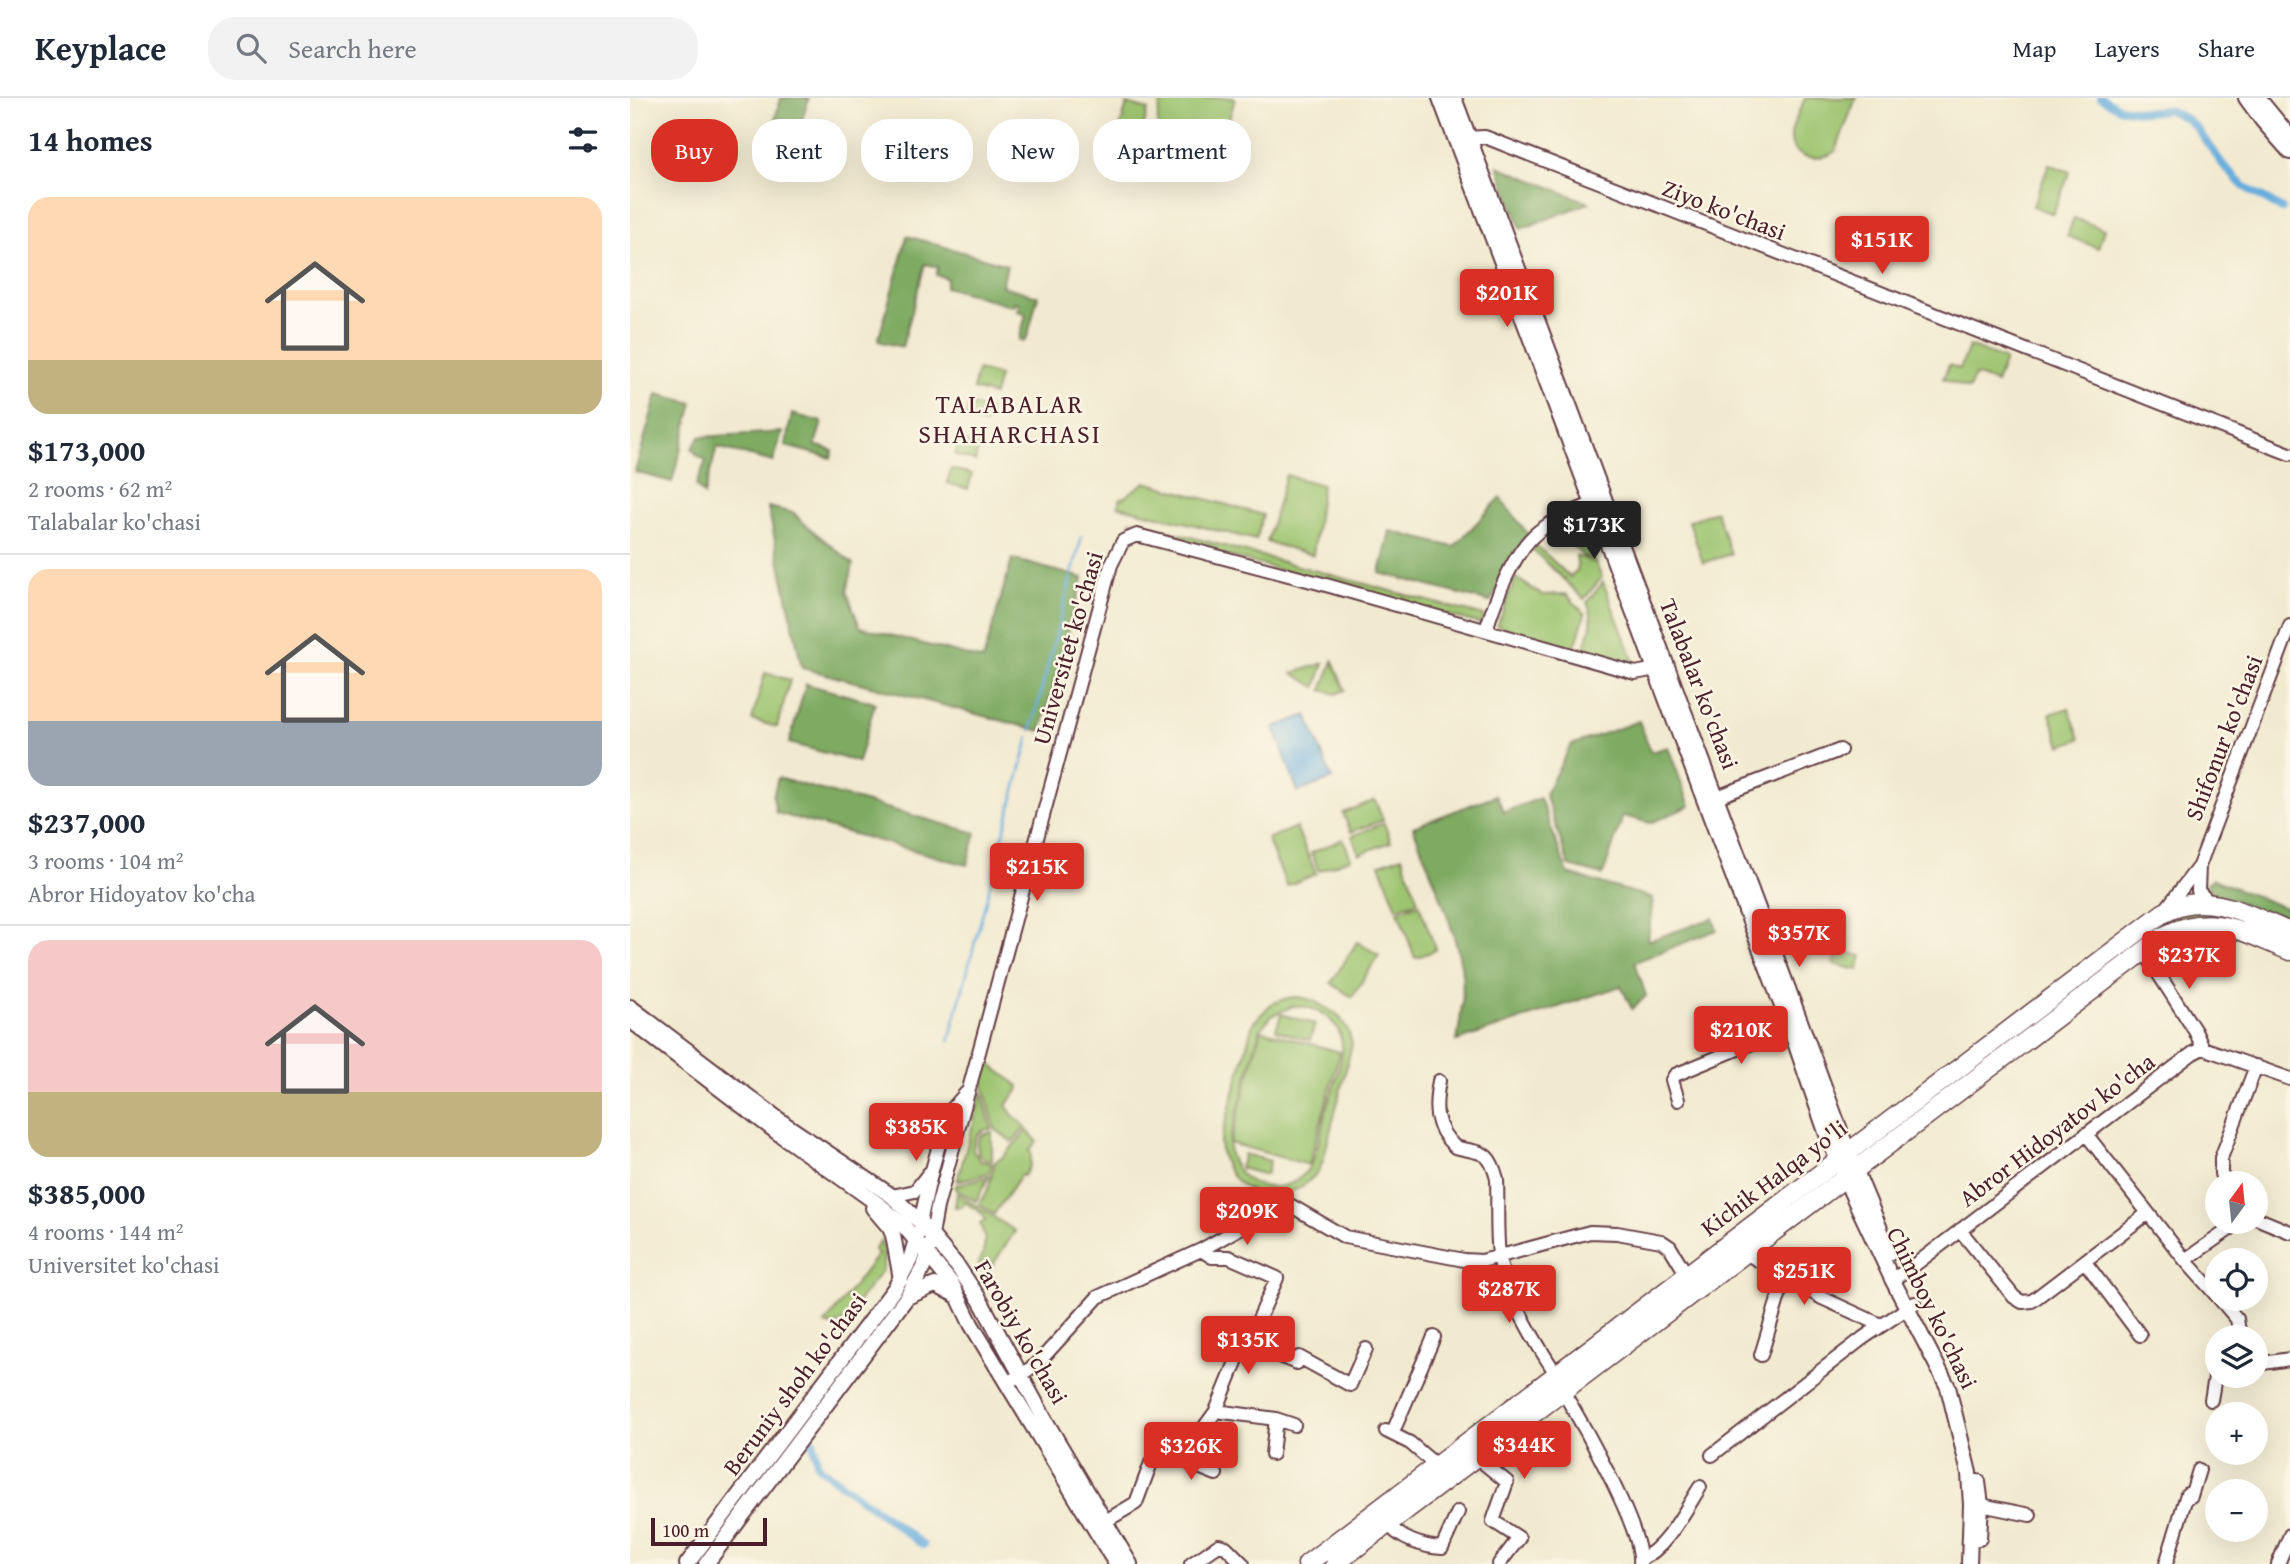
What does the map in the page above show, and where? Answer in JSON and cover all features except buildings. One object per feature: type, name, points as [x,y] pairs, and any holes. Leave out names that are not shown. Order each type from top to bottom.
[{"type":"highway","name":"Kichik Halqa yo'li","points":[[1654,1312],[1687,1275],[1846,1164],[2067,998],[2163,913],[2183,903],[2209,902],[2290,932]]},
{"type":"highway","name":"Kichik Halqa yo'li","points":[[2067,998],[2177,929],[2200,923],[2226,926],[2290,951]]},
{"type":"highway","name":"Kichik Halqa yo'li","points":[[1307,1564],[1437,1466],[1560,1383],[1654,1312],[1746,1253],[1846,1164]]},
{"type":"highway","name":"Kichik Halqa yo'li","points":[[1335,1564],[1475,1456],[1560,1383]]},
{"type":"main road","name":"Talabalar ko'chasi","points":[[1440,98],[1462,138],[1846,1164]]},
{"type":"main road","name":"Talabalar ko'chasi","points":[[1454,98],[1462,138]]},
{"type":"main road","points":[[2246,98],[2290,152]]},
{"type":"main road","points":[[2258,98],[2290,137]]},
{"type":"main road","name":"Talabalar ko'chasi","points":[[1560,400],[1592,505],[1717,797],[1750,904]]},
{"type":"main road","name":"Farobiy ko'chasi","points":[[630,1007],[786,1125],[892,1196],[932,1235],[980,1300],[1013,1379],[1116,1564]]},
{"type":"main road","name":"Farobiy ko'chasi","points":[[630,1020],[882,1207],[916,1239],[957,1295],[967,1317],[1013,1379],[1130,1564]]},
{"type":"main road","name":"Chimboy ko'chasi","points":[[1846,1164],[1895,1277],[1944,1376],[1952,1399],[1976,1505],[1977,1564]]},
{"type":"main road","points":[[861,1192],[890,1228],[901,1279]]},
{"type":"main road","name":"Beruniy shoh ko'chasi","points":[[687,1564],[901,1279],[910,1260],[920,1222]]},
{"type":"main road","points":[[916,1239],[932,1235]]},
{"type":"main road","name":"Beruniy shoh ko'chasi","points":[[706,1564],[907,1297],[923,1268],[932,1235]]},
{"type":"main road","points":[[907,1297],[935,1285],[957,1295]]},
{"type":"main road","name":"Chimboy ko'chasi","points":[[1969,1564],[1976,1505]]},
{"type":"street","name":"Ziyo ko'chasi","points":[[1462,138],[1485,137],[2290,454]]},
{"type":"street","points":[[1486,630],[1493,609],[1527,544],[1538,532],[1559,519],[1592,505]]},
{"type":"street","name":"Universitet ko'chasi","points":[[932,1235],[968,1090],[1111,565],[1123,541],[1138,535],[1319,583],[1635,673],[1661,669]]},
{"type":"street","name":"Shifonur ko'chasi","points":[[2163,913],[2199,866],[2290,626]]},
{"type":"street","points":[[1717,797],[1840,750]]},
{"type":"street","points":[[2199,866],[2198,891],[2209,902]]},
{"type":"street","points":[[2144,951],[2203,1048],[2290,1079]]},
{"type":"street","points":[[1678,1100],[1672,1080],[1675,1075],[1794,1023]]},
{"type":"street","name":"Abror Hidoyatov ko'cha","points":[[1895,1277],[2203,1048]]},
{"type":"street","points":[[2221,1171],[2221,1158],[2256,1066]]},
{"type":"street","points":[[1439,1081],[1435,1109],[1440,1128],[1455,1147],[1477,1150],[1486,1155],[1494,1168],[1497,1179],[1499,1256],[1506,1281],[1601,1456],[1644,1562],[1673,1529],[1700,1487]]},
{"type":"street","name":"Universitet ko'chasi","points":[[920,1222],[947,1115],[968,1090]]},
{"type":"street","points":[[2086,1134],[2205,1282]]},
{"type":"street","points":[[892,1196],[915,1191],[932,1170]]},
{"type":"street","points":[[1013,1379],[1036,1365],[1098,1297],[1201,1250],[1247,1224],[1274,1204],[1288,1204],[1345,1237],[1464,1260],[1482,1261],[1590,1232],[1617,1233],[1661,1241],[1670,1247],[1687,1275]]},
{"type":"street","points":[[1961,1230],[2014,1297],[2022,1302],[2032,1301],[2148,1213]]},
{"type":"street","points":[[2268,1223],[2290,1232]]},
{"type":"street","points":[[2185,1260],[2223,1234]]},
{"type":"street","points":[[1187,1460],[1200,1433],[1216,1411],[1238,1357],[1248,1343],[1277,1278],[1228,1257],[1212,1257],[1201,1250]]},
{"type":"street","points":[[1746,1253],[1822,1298],[1881,1325]]},
{"type":"street","points":[[2085,1262],[2140,1335]]},
{"type":"street","points":[[1762,1354],[1785,1276]]},
{"type":"street","points":[[1712,1455],[1881,1325],[1911,1306]]},
{"type":"street","points":[[1434,1337],[1389,1433],[1410,1443],[1437,1466]]},
{"type":"street","points":[[1248,1343],[1297,1363],[1299,1357],[1350,1385],[1366,1349]]},
{"type":"street","points":[[2268,1362],[2290,1359]]},
{"type":"street","points":[[2211,1400],[2213,1388]]},
{"type":"street","points":[[1216,1411],[1294,1424]]},
{"type":"street","points":[[1272,1454],[1276,1419]]},
{"type":"street","points":[[1475,1456],[1507,1482],[1493,1521],[1519,1538],[1499,1564]]},
{"type":"street","points":[[1104,1522],[1136,1503],[1151,1463],[1156,1458],[1187,1460],[1216,1474]]},
{"type":"street","points":[[2166,1564],[2187,1494],[2191,1496],[2199,1470]]},
{"type":"street","points":[[1976,1505],[2030,1515]]},
{"type":"street","points":[[1388,1523],[1393,1532],[1401,1537],[1442,1548],[1458,1513]]},
{"type":"street","points":[[2278,1564],[2290,1535]]},
{"type":"street","points":[[1191,1564],[1219,1545],[1226,1547],[1243,1564]]},
{"type":"green space","points":[[781,98],[809,98],[802,119],[775,119]]},
{"type":"green space","points":[[1163,98],[1235,98],[1229,119],[1158,119]]},
{"type":"green space","points":[[1805,98],[1856,98],[1835,152],[1829,155],[1807,157],[1795,150],[1792,144],[1793,127]]},
{"type":"green space","points":[[1127,104],[1148,110],[1146,119],[1122,119]]},
{"type":"green space","points":[[2049,164],[2070,172],[2053,214],[2033,206]]},
{"type":"green space","points":[[1498,166],[1589,203],[1521,229]]},
{"type":"green space","points":[[2074,218],[2104,229],[2098,248],[2067,236]]},
{"type":"green space","points":[[907,236],[1007,265],[1002,286],[1038,296],[1024,341],[1019,340],[1026,314],[1018,311],[1019,303],[1014,302],[1013,306],[945,287],[947,278],[936,275],[938,267],[925,264],[902,347],[878,341]]},
{"type":"green space","points":[[1969,346],[2005,360],[1996,383],[1975,375],[1969,389],[1943,379],[1949,365],[1960,369]]},
{"type":"green space","points":[[978,370],[999,376],[994,395],[973,389]]},
{"type":"green space","points":[[657,394],[693,403],[672,482],[635,472]]},
{"type":"green space","points":[[969,404],[989,410],[985,424],[965,419]]},
{"type":"green space","points":[[792,414],[822,422],[815,445],[833,451],[831,458],[785,446]]},
{"type":"green space","points":[[782,432],[773,462],[717,447],[704,495],[696,485],[706,461],[692,448],[700,437]]},
{"type":"green space","points":[[959,440],[979,446],[975,461],[955,455]]},
{"type":"green space","points":[[951,469],[972,474],[968,489],[947,483]]},
{"type":"green space","points":[[1286,475],[1322,485],[1313,555],[1267,542]]},
{"type":"green space","points":[[1145,482],[1263,515],[1256,540],[1118,506],[1120,498]]},
{"type":"green space","points":[[1500,498],[1528,534],[1490,602],[1380,573],[1390,531],[1454,547]]},
{"type":"green space","points":[[768,507],[794,513],[853,564],[847,592],[860,627],[983,660],[1012,559],[1083,578],[1041,731],[802,668]]},
{"type":"green space","points":[[1716,511],[1731,554],[1703,563],[1689,521]]},
{"type":"green space","points":[[1579,517],[1594,559],[1583,556],[1561,533],[1562,525]]},
{"type":"green space","points":[[1131,521],[1484,616],[1481,624],[1129,529]]},
{"type":"green space","points":[[1535,544],[1570,577],[1578,569],[1576,556],[1595,562],[1602,577],[1584,599],[1532,549]]},
{"type":"green space","points":[[1516,578],[1542,595],[1566,594],[1585,614],[1575,647],[1497,626]]},
{"type":"green space","points":[[1603,582],[1634,662],[1584,649],[1591,620],[1587,603]]},
{"type":"green space","points":[[1333,661],[1345,690],[1336,694],[1322,690]]},
{"type":"green space","points":[[1324,663],[1316,687],[1293,673]]},
{"type":"green space","points":[[765,673],[790,680],[777,727],[752,720]]},
{"type":"green space","points":[[806,684],[875,703],[858,762],[789,743]]},
{"type":"green space","points":[[2069,708],[2080,739],[2061,746],[2050,714]]},
{"type":"green space","points":[[1639,721],[1651,752],[1668,747],[1690,806],[1650,823],[1623,816],[1603,875],[1569,866],[1545,794],[1571,745]]},
{"type":"green space","points":[[778,778],[976,833],[967,865],[776,813],[773,796]]},
{"type":"green space","points":[[1496,795],[1504,812],[1540,798],[1568,874],[1653,898],[1648,941],[1713,918],[1717,930],[1635,962],[1646,996],[1632,1009],[1621,986],[1457,1041],[1463,993],[1461,965],[1446,913],[1413,827]]},
{"type":"green space","points":[[1375,800],[1383,820],[1351,832],[1343,813]]},
{"type":"green space","points":[[1384,823],[1391,842],[1359,854],[1352,836]]},
{"type":"green space","points":[[1296,827],[1316,874],[1287,886],[1267,839]]},
{"type":"green space","points":[[1343,839],[1351,858],[1319,871],[1311,853]]},
{"type":"green space","points":[[1402,856],[1418,901],[1397,908],[1380,864]]},
{"type":"green space","points":[[2213,879],[2290,910],[2290,923],[2210,891],[2207,883]]},
{"type":"green space","points":[[1419,904],[1436,950],[1415,958],[1398,911]]},
{"type":"green space","points":[[2205,907],[2290,936],[2290,944],[2214,916],[2188,917],[2176,921],[2075,991],[2074,989],[2167,918]]},
{"type":"green space","points":[[1357,942],[1379,955],[1352,997],[1331,983]]},
{"type":"green space","points":[[1837,950],[1862,956],[1858,970],[1833,964]]},
{"type":"green space","points":[[1300,997],[1314,1001],[1338,1015],[1348,1030],[1352,1044],[1319,1170],[1306,1184],[1291,1192],[1259,1194],[1233,1177],[1224,1162],[1220,1143],[1253,1023],[1271,1004]],"holes":[[[1293,1006],[1302,1006],[1326,1016],[1337,1029],[1342,1046],[1340,1062],[1308,1169],[1297,1180],[1284,1186],[1262,1186],[1240,1173],[1230,1154],[1229,1143],[1260,1030],[1271,1016]]]},
{"type":"green space","points":[[1281,1014],[1315,1024],[1310,1040],[1276,1030]]},
{"type":"green space","points":[[1261,1030],[1340,1052],[1309,1165],[1230,1143]]},
{"type":"green space","points":[[988,1063],[1019,1086],[1006,1105],[1026,1127],[1012,1142],[995,1129],[983,1083]]},
{"type":"green space","points":[[982,1092],[992,1129],[977,1135],[973,1151],[981,1161],[992,1163],[989,1173],[957,1181]]},
{"type":"green space","points":[[1027,1130],[1037,1141],[1029,1151],[1030,1165],[994,1214],[979,1204],[988,1189],[995,1162],[1003,1157]]},
{"type":"green space","points":[[992,1132],[992,1160],[978,1154],[977,1143],[981,1135]]},
{"type":"green space","points":[[1244,1154],[1270,1161],[1266,1175],[1240,1168]]},
{"type":"green space","points":[[989,1176],[976,1201],[955,1189],[956,1185]]},
{"type":"green space","points":[[957,1193],[1015,1231],[986,1275],[978,1264],[985,1244],[980,1224],[986,1220],[980,1212],[964,1202],[962,1207],[955,1207]]},
{"type":"green space","points":[[881,1240],[883,1269],[843,1322],[831,1326],[825,1324],[878,1254],[874,1250]]},
{"type":"water","points":[[1307,715],[1332,779],[1298,792],[1274,727]]},
{"type":"waterway","points":[[2101,98],[2119,108],[2145,112],[2168,110],[2187,119],[2243,186],[2282,209]]},
{"type":"waterway","points":[[1031,730],[1082,536]]},
{"type":"waterway","points":[[949,1041],[1029,737]]},
{"type":"waterway","points":[[813,1441],[818,1466],[923,1545]]},
{"type":"district","name":"TALABALAR SHAHARCHASI","points":[[1010,419]]}]
